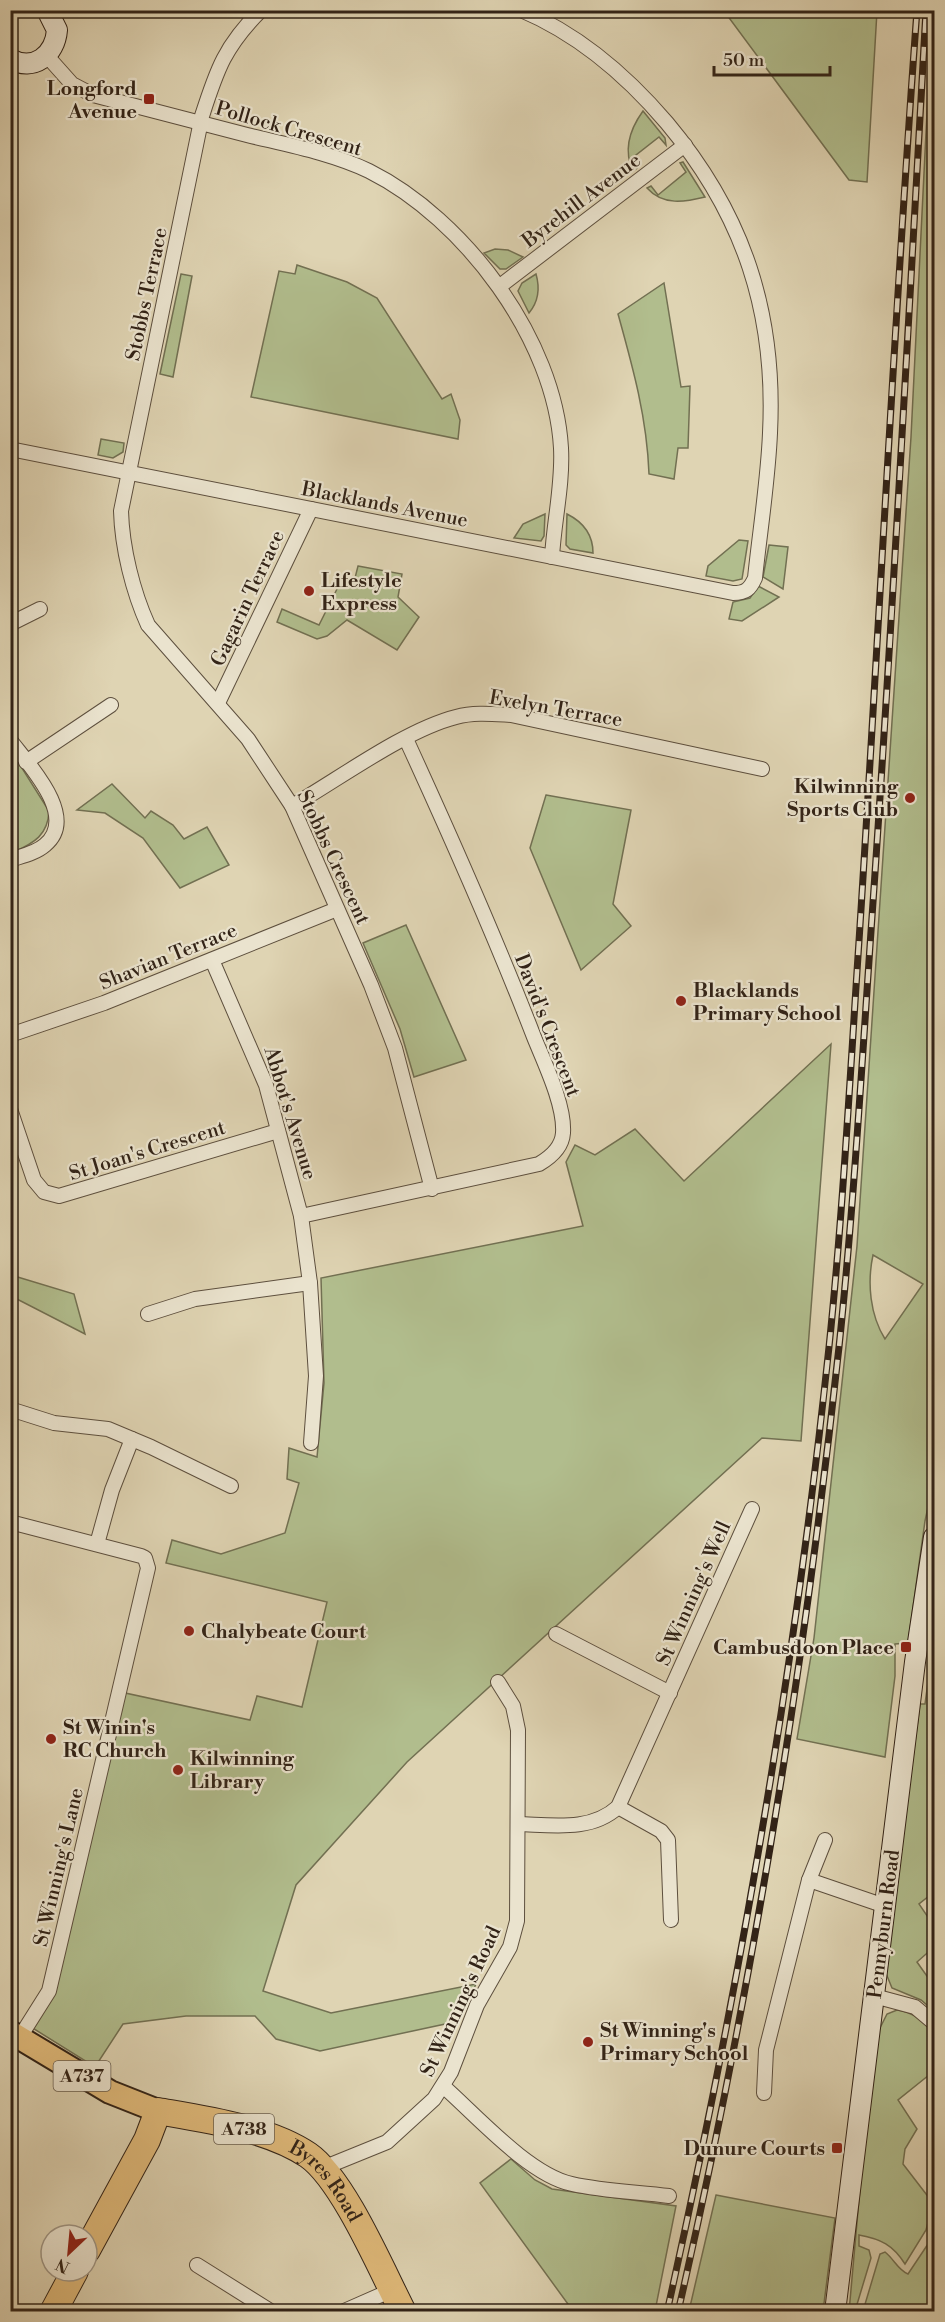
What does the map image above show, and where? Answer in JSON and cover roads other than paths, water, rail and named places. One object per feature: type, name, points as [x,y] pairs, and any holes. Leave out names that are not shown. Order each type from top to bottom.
[{"type":"highway","name":"Byres Road","points":[[158,2111],[241,2128],[290,2145],[308,2155],[322,2168],[340,2193],[398,2301]]},
{"type":"highway","points":[[99,2228],[147,2140],[158,2111]]},
{"type":"highway","points":[[53,2312],[69,2283]]},
{"type":"main road","name":"A737","points":[[15,2034],[110,2092],[158,2111]]},
{"type":"street","name":"Stobbs Terrace","points":[[129,473],[200,123],[216,72],[229,46],[261,10]]},
{"type":"street","points":[[521,10],[562,30],[614,69],[644,96],[685,145]]},
{"type":"street","points":[[10,59],[31,64],[47,56],[53,48],[57,30],[50,11]]},
{"type":"street","name":"Pollock Crescent","points":[[47,56],[72,84],[83,90],[342,160],[390,183],[463,243],[500,286],[534,346],[556,414],[561,448],[552,557]]},
{"type":"street","name":"Byrehill Avenue","points":[[500,286],[685,145]]},
{"type":"street","name":"Blacklands Avenue","points":[[10,449],[733,593],[745,592],[751,588],[755,578],[770,433],[769,363],[764,319],[738,233],[701,165],[685,145]]},
{"type":"street","name":"Stobbs Crescent","points":[[129,473],[121,511],[122,529],[142,610],[157,636],[248,739],[292,806],[395,1048],[432,1188]]},
{"type":"street","name":"Gagarin Terrace","points":[[218,703],[310,509]]},
{"type":"street","points":[[10,624],[40,609]]},
{"type":"street","points":[[26,762],[111,705]]},
{"type":"street","name":"Evelyn Terrace","points":[[292,806],[406,739],[457,716],[472,714],[511,716],[762,769]]},
{"type":"street","name":"David's Crescent","points":[[301,1216],[539,1164],[550,1158],[559,1146],[563,1126],[547,1068],[510,975],[406,739]]},
{"type":"street","points":[[10,740],[56,808],[57,824],[56,832],[45,846],[10,860]]},
{"type":"street","name":"Shavian Terrace","points":[[10,1035],[47,1024],[337,909]]},
{"type":"street","name":"Abbot's Avenue","points":[[212,960],[266,1085],[301,1216],[310,1283],[316,1376],[311,1443]]},
{"type":"street","name":"St Joan's Crescent","points":[[10,1109],[34,1180],[44,1192],[59,1196],[278,1131]]},
{"type":"street","points":[[148,1314],[195,1299],[310,1283]]},
{"type":"street","points":[[10,1408],[54,1423],[108,1429],[231,1486]]},
{"type":"street","points":[[10,1522],[97,1544],[112,1490],[132,1439]]},
{"type":"street","name":"St Winning's Well","points":[[618,1807],[752,1509]]},
{"type":"street","name":"Pennyburn Road","points":[[835,2312],[885,1906],[927,1633],[934,1537]]},
{"type":"street","name":"St Winning's Lane","points":[[15,2034],[49,1990],[147,1578],[145,1558],[97,1544]]},
{"type":"street","name":"St Winning's Well","points":[[556,1634],[670,1694]]},
{"type":"street","name":"St Winning's Road","points":[[322,2168],[387,2142],[420,2114],[443,2086],[477,2006],[515,1934],[518,1824],[516,1716],[498,1682]]},
{"type":"street","points":[[518,1824],[581,1825],[608,1815],[618,1807],[660,1831],[668,1840],[671,1920]]},
{"type":"street","points":[[764,2093],[766,2050],[809,1880],[825,1840]]},
{"type":"street","points":[[809,1880],[885,1906]]},
{"type":"street","points":[[874,1996],[915,2007],[934,2023]]},
{"type":"street","points":[[443,2086],[527,2161],[548,2175],[570,2184],[669,2196]]},
{"type":"street","points":[[197,2265],[272,2312]]},
{"type":"street","points":[[342,2312],[398,2301]]},
{"type":"railway","points":[[667,2312],[717,2073],[762,1832],[799,1590],[829,1347],[849,1093],[917,10]]},
{"type":"railway","points":[[678,2312],[729,2073],[773,1832],[809,1590],[839,1347],[853,1186],[880,804],[926,10]]},
{"type":"place","name":"Longford Avenue","points":[[149,99]]},
{"type":"place","name":"Lifestyle Express","points":[[309,591]]},
{"type":"place","name":"Kilwinning Sports Club","points":[[910,798]]},
{"type":"place","name":"Blacklands Primary School","points":[[681,1001]]},
{"type":"place","name":"Chalybeate Court","points":[[189,1631]]},
{"type":"place","name":"Cambusdoon Place","points":[[906,1647]]},
{"type":"place","name":"St Winin's RC Church","points":[[51,1739]]},
{"type":"place","name":"Kilwinning Library","points":[[178,1770]]},
{"type":"place","name":"St Winning's Primary School","points":[[588,2042]]},
{"type":"place","name":"Dunure Courts","points":[[837,2148]]}]
